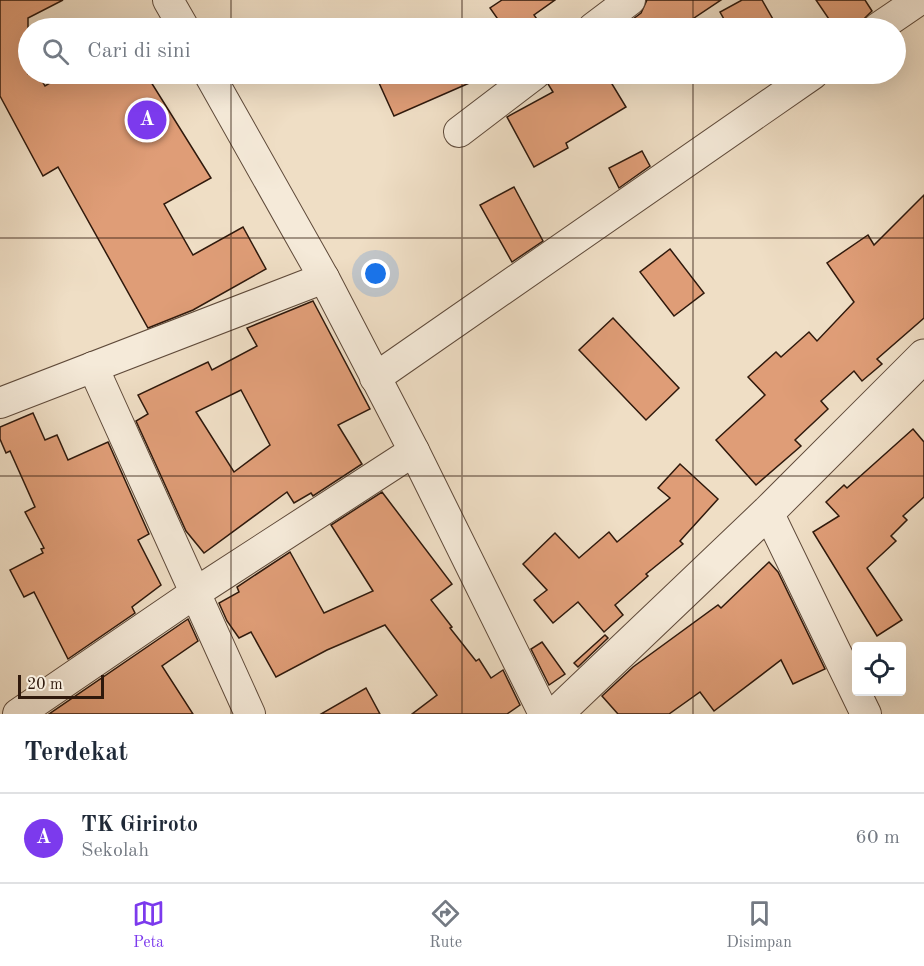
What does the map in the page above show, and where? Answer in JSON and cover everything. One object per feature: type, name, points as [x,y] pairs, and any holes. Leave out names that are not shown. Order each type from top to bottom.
[{"type":"street","points":[[168,0],[178,18]]},
{"type":"street","points":[[606,18],[630,0]]},
{"type":"street","points":[[893,18],[919,0]]},
{"type":"street","points":[[216,84],[324,278],[414,451],[544,714]]},
{"type":"street","points":[[459,132],[522,84]]},
{"type":"street","points":[[375,378],[799,84]]},
{"type":"street","points":[[0,402],[324,278]]},
{"type":"street","points":[[556,714],[768,512],[924,356]]},
{"type":"street","points":[[93,367],[250,714]]},
{"type":"street","points":[[18,714],[195,593],[414,451]]},
{"type":"street","points":[[768,512],[866,714]]},
{"type":"building","points":[[0,0],[63,0],[28,18],[18,18],[18,84],[44,84],[45,86],[48,84],[152,84],[211,178],[164,204],[193,255],[243,227],[266,269],[193,310],[148,328],[58,167],[43,176],[0,96]]},
{"type":"building","points":[[502,0],[555,0],[534,15],[536,18],[497,18],[490,8]]},
{"type":"building","points":[[647,0],[721,0],[694,18],[634,18],[641,13]]},
{"type":"building","points":[[742,0],[762,0],[772,18],[723,18],[720,12]]},
{"type":"building","points":[[816,0],[865,0],[872,11],[865,18],[828,18]]},
{"type":"building","points":[[380,84],[467,84],[394,116]]},
{"type":"building","points":[[548,84],[612,84],[626,107],[566,143],[568,148],[534,167],[507,117],[553,92]]},
{"type":"building","points":[[642,151],[650,166],[619,188],[609,168]]},
{"type":"building","points":[[514,187],[543,241],[512,262],[480,205]]},
{"type":"building","points":[[924,195],[924,318],[877,359],[882,364],[862,381],[854,371],[821,401],[828,409],[795,440],[801,446],[756,485],[716,440],[765,395],[748,377],[776,352],[781,357],[809,332],[817,341],[854,302],[827,263],[868,235],[874,245]]},
{"type":"building","points":[[670,249],[704,293],[674,316],[640,272]]},
{"type":"building","points":[[313,301],[370,409],[338,425],[362,464],[313,496],[311,493],[294,503],[287,492],[204,553],[186,531],[136,421],[148,414],[138,395],[208,362],[212,370],[257,346],[247,328]],"holes":[[[241,390],[270,445],[234,472],[196,412]]]},
{"type":"building","points":[[613,318],[679,388],[646,420],[579,350]]},
{"type":"building","points":[[33,413],[45,440],[57,435],[68,460],[108,442],[149,534],[138,540],[161,585],[132,607],[135,613],[68,659],[34,592],[24,597],[10,570],[43,553],[41,549],[44,548],[25,512],[35,507],[10,451],[6,453],[0,439],[0,427]]},
{"type":"building","points":[[913,429],[924,442],[924,497],[903,516],[907,520],[891,536],[896,541],[867,568],[902,620],[877,636],[813,532],[839,516],[826,502],[844,485],[847,488]]},
{"type":"building","points":[[680,464],[718,499],[680,541],[683,544],[646,574],[648,576],[615,605],[623,615],[604,632],[578,602],[553,623],[534,600],[547,590],[523,564],[555,533],[579,558],[609,532],[617,542],[670,498],[658,488]]},
{"type":"building","points":[[382,492],[452,584],[431,600],[452,627],[450,628],[476,661],[479,659],[491,678],[503,670],[520,705],[507,714],[412,714],[437,695],[385,625],[327,650],[276,677],[251,632],[239,638],[227,621],[219,603],[239,592],[237,587],[290,552],[324,613],[373,591],[331,525]]},
{"type":"building","points":[[769,562],[778,572],[825,669],[793,684],[781,660],[714,711],[700,692],[669,714],[618,714],[602,696],[633,667],[718,605],[721,608]]},
{"type":"building","points":[[188,619],[198,641],[162,666],[193,714],[49,714]]},
{"type":"building","points":[[605,635],[608,638],[578,667],[574,663]]},
{"type":"building","points":[[542,642],[565,674],[549,685],[531,649]]},
{"type":"building","points":[[366,688],[380,714],[321,714]]},
{"type":"place","name":"TK Giriroto","points":[[147,120]]}]
